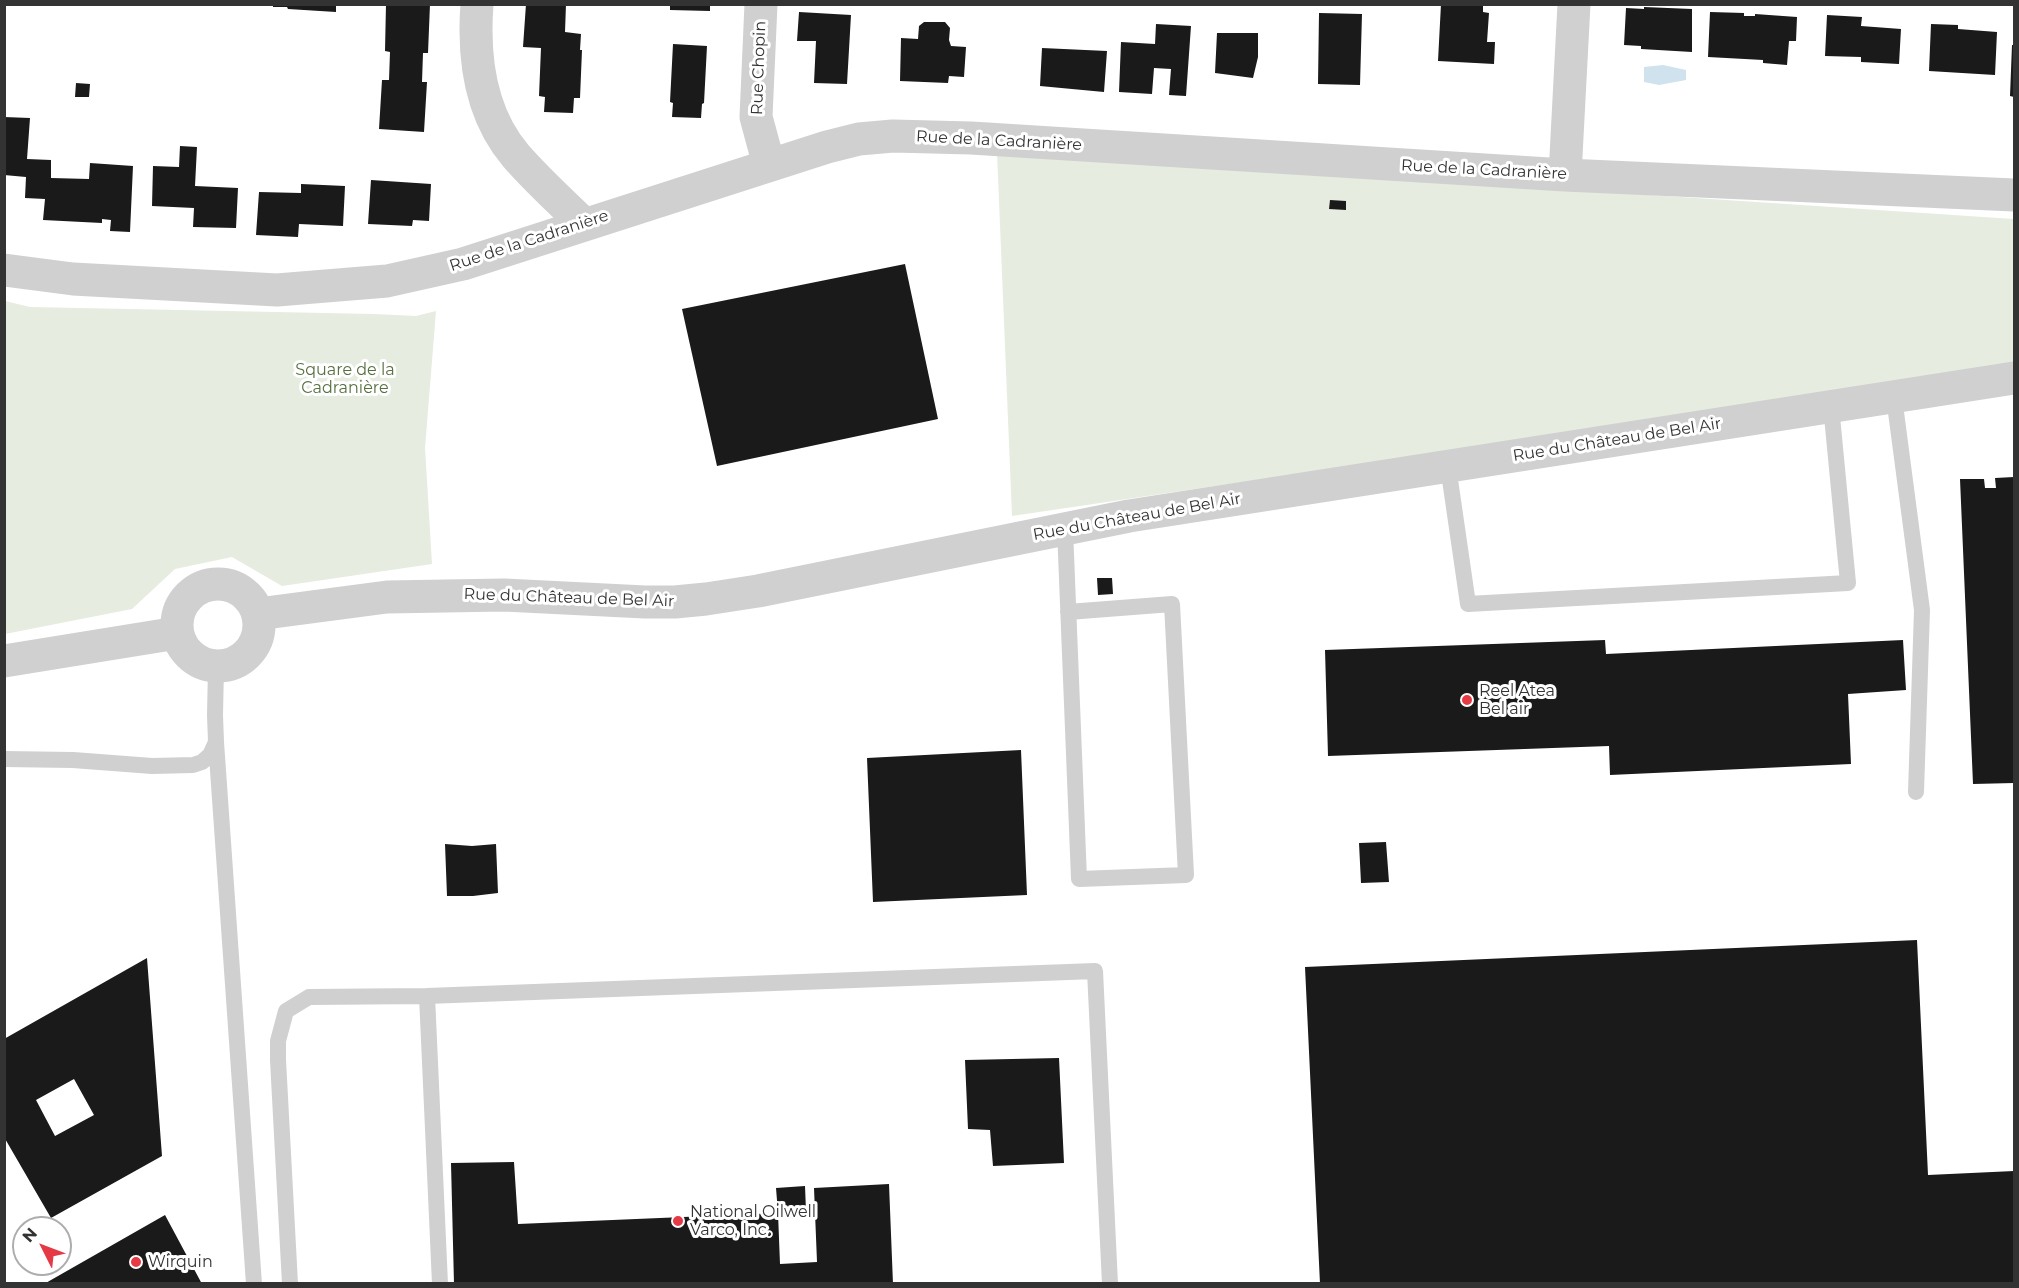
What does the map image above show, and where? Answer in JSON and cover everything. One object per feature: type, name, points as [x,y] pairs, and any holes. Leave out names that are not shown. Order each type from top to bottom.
[{"type":"street","points":[[477,4],[475,34],[479,76],[486,104],[515,154],[584,224]]},
{"type":"street","name":"Rue Chopin","points":[[761,4],[756,117],[769,165]]},
{"type":"street","points":[[1565,175],[1574,4]]},
{"type":"street","name":"Rue de la Cadranière","points":[[4,270],[73,279],[243,289],[311,288],[387,281],[463,264],[827,147],[859,139],[892,136],[982,138],[1565,175],[2014,195]]},
{"type":"street","name":"Rue du Château de Bel Air","points":[[258,614],[398,596],[504,595],[645,602],[706,599],[769,589],[1129,516],[2014,378]]},
{"type":"street","points":[[209,584],[224,584],[239,589],[251,600],[258,614],[260,625],[254,646],[238,662],[216,667],[206,665],[195,660],[180,644],[177,617],[183,602],[194,591],[209,584]]},
{"type":"street","points":[[4,661],[177,633]]},
{"type":"lane","points":[[1894,397],[1922,610],[1916,792]]},
{"type":"lane","points":[[1448,466],[1468,604],[1848,583],[1832,406]]},
{"type":"lane","points":[[1065,529],[1068,612],[1079,879],[1186,875],[1172,604],[1068,612]]},
{"type":"lane","points":[[216,667],[216,742],[255,1284]]},
{"type":"lane","points":[[4,759],[74,760],[152,766],[193,765],[202,762],[210,755],[216,742]]},
{"type":"lane","points":[[290,1284],[278,1041],[286,1011],[309,997],[427,996],[1095,971],[1110,1284]]},
{"type":"lane","points":[[427,996],[440,1284]]},
{"type":"green space","points":[[997,152],[2014,219],[2014,368],[1012,516]]},
{"type":"green space","name":"Square de la Cadranière","points":[[5,301],[30,307],[416,316],[436,311],[425,448],[432,564],[282,586],[232,557],[175,569],[132,609],[5,634]]},
{"type":"water","points":[[1663,65],[1686,70],[1686,80],[1659,85],[1644,82],[1644,67]]},
{"type":"building","points":[[273,4],[336,4],[336,12],[288,9],[287,7],[273,7]]},
{"type":"building","points":[[386,4],[430,4],[428,53],[423,53],[422,82],[427,82],[424,132],[379,129],[382,80],[389,80],[390,52],[385,51]]},
{"type":"building","points":[[526,4],[566,4],[565,32],[581,34],[580,98],[574,98],[573,113],[544,112],[545,97],[539,96],[541,48],[523,47]]},
{"type":"building","points":[[670,4],[710,4],[710,11],[670,10]]},
{"type":"building","points":[[1441,4],[1483,4],[1483,12],[1489,13],[1487,42],[1495,42],[1494,64],[1438,61]]},
{"type":"building","points":[[1644,7],[1692,9],[1692,52],[1641,49],[1641,46],[1624,45],[1626,8],[1644,9]]},
{"type":"building","points":[[799,12],[851,15],[847,84],[814,83],[816,41],[797,41]]},
{"type":"building","points":[[1710,12],[1744,13],[1744,16],[1755,16],[1755,14],[1797,17],[1796,41],[1789,41],[1787,65],[1763,63],[1763,60],[1708,57]]},
{"type":"building","points":[[1319,13],[1362,14],[1360,85],[1318,84]]},
{"type":"building","points":[[1827,15],[1862,17],[1861,26],[1901,29],[1899,64],[1861,62],[1861,57],[1825,56]]},
{"type":"building","points":[[924,22],[945,22],[950,28],[951,46],[966,47],[964,77],[949,76],[948,83],[900,81],[901,38],[918,39],[919,26]]},
{"type":"building","points":[[1156,24],[1191,26],[1186,96],[1169,95],[1171,69],[1154,68],[1152,94],[1119,92],[1121,42],[1155,44]]},
{"type":"building","points":[[1931,24],[1958,25],[1958,29],[1997,32],[1995,75],[1929,71]]},
{"type":"building","points":[[1217,33],[1258,33],[1258,57],[1253,78],[1215,73]]},
{"type":"building","points":[[673,44],[707,46],[701,118],[672,117],[673,103],[670,102]]},
{"type":"building","points":[[2012,45],[2014,45],[2014,97],[2010,96]]},
{"type":"building","points":[[1042,48],[1107,51],[1104,92],[1040,86]]},
{"type":"building","points":[[76,83],[90,84],[89,97],[75,97]]},
{"type":"building","points":[[4,117],[30,118],[27,159],[51,160],[51,178],[89,179],[90,163],[133,166],[130,232],[110,231],[111,220],[102,219],[102,223],[43,220],[45,199],[25,198],[26,177],[4,175]]},
{"type":"building","points":[[180,146],[197,147],[195,186],[238,188],[236,228],[193,227],[194,208],[152,206],[153,166],[179,167]]},
{"type":"building","points":[[371,180],[431,184],[429,221],[413,220],[412,226],[368,224]]},
{"type":"building","points":[[301,184],[345,186],[343,226],[299,224],[298,237],[256,235],[259,192],[301,193]]},
{"type":"building","points":[[1330,200],[1346,201],[1346,210],[1329,209]]},
{"type":"building","points":[[905,264],[938,419],[717,466],[682,309]]},
{"type":"building","points":[[2014,477],[2014,783],[1973,784],[1960,479],[1984,479],[1985,488],[1996,488],[1995,478]]},
{"type":"building","points":[[1097,578],[1112,578],[1113,594],[1098,595]]},
{"type":"building","points":[[1605,640],[1606,654],[1903,640],[1906,690],[1848,694],[1851,764],[1610,775],[1609,746],[1328,756],[1325,650]]},
{"type":"building","points":[[1021,750],[1027,895],[873,902],[867,758]]},
{"type":"building","points":[[1386,842],[1389,882],[1361,883],[1359,843]]},
{"type":"building","points":[[445,844],[472,846],[496,844],[498,893],[447,896]]},
{"type":"building","points":[[1917,940],[1928,1175],[2014,1171],[2014,1284],[1320,1284],[1305,967]]},
{"type":"building","points":[[147,958],[162,1156],[55,1216],[50,1216],[4,1137],[4,1039]],"holes":[[[74,1079],[94,1115],[55,1136],[36,1100]]]},
{"type":"building","points":[[1059,1058],[1064,1163],[993,1166],[990,1130],[968,1129],[965,1060]]},
{"type":"building","name":"National Oilwell Varco, Inc.","points":[[514,1162],[518,1224],[778,1213],[780,1264],[817,1262],[814,1188],[889,1184],[893,1284],[454,1284],[451,1163]]},
{"type":"building","points":[[805,1186],[806,1211],[778,1213],[776,1188]]},
{"type":"building","name":"Wirquin","points":[[165,1215],[202,1284],[44,1284],[58,1276],[72,1276],[72,1268]]},
{"type":"place","name":"Reel Atea Bel air","points":[[1467,700]]},
{"type":"place","name":"National Oilwell Varco, Inc.","points":[[678,1221]]},
{"type":"place","name":"Wirquin","points":[[136,1262]]}]
